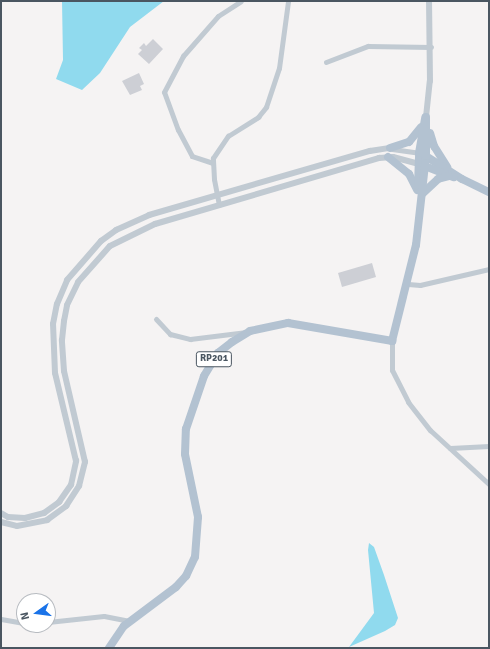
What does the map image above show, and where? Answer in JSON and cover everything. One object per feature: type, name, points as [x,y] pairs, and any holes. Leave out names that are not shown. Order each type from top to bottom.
[{"type":"main road","points":[[420,196],[409,174],[389,152],[409,142],[425,123]]},
{"type":"main road","points":[[392,341],[408,284],[416,245],[425,123]]},
{"type":"main road","points":[[425,123],[434,146],[449,173]]},
{"type":"main road","points":[[423,154],[449,173],[489,192]]},
{"type":"main road","points":[[422,165],[449,173]]},
{"type":"main road","points":[[420,196],[438,180],[449,173]]},
{"type":"main road","name":"RP201","points":[[109,648],[116,634],[130,621],[171,591],[192,566],[198,546],[198,518],[185,454],[186,429],[199,389],[212,362],[224,347],[250,331],[288,323],[392,341]]},
{"type":"street","points":[[213,163],[192,156],[178,130],[164,92],[183,56],[218,16],[241,1]]},
{"type":"street","points":[[219,205],[216,194],[213,163],[216,152],[228,136],[258,117],[266,107],[279,68],[288,1]]},
{"type":"street","points":[[425,123],[431,47],[429,1]]},
{"type":"street","points":[[326,62],[368,46],[431,47]]},
{"type":"street","points":[[1,513],[8,517],[25,518],[44,513],[66,494],[73,479],[76,461],[52,357],[53,324],[57,304],[68,280],[89,253],[116,230],[149,216],[216,194],[370,151],[423,154]]},
{"type":"street","points":[[1,522],[17,526],[29,526],[58,514],[70,499],[83,474],[83,446],[64,371],[62,340],[68,305],[78,282],[98,257],[124,237],[155,224],[389,152],[422,165]]},
{"type":"street","points":[[408,284],[420,285],[489,269]]},
{"type":"street","points":[[156,319],[170,334],[190,339],[228,332],[250,331]]},
{"type":"street","points":[[392,341],[392,370],[398,386],[420,420],[489,484]]},
{"type":"street","points":[[450,448],[489,446]]},
{"type":"street","points":[[56,621],[104,616],[130,621]]},
{"type":"street","points":[[1,619],[16,622]]},
{"type":"water","points":[[62,1],[164,1],[130,27],[100,73],[82,90],[56,79],[63,60]]},
{"type":"water","points":[[369,543],[374,547],[398,618],[395,625],[385,631],[349,647],[374,613],[368,550]]},
{"type":"building","points":[[153,39],[163,49],[149,64],[138,54],[142,50],[139,48],[144,43],[146,46]]},
{"type":"building","points":[[139,73],[144,84],[140,86],[142,90],[130,95],[122,81]]},
{"type":"building","points":[[372,263],[376,277],[342,287],[338,273]]}]
